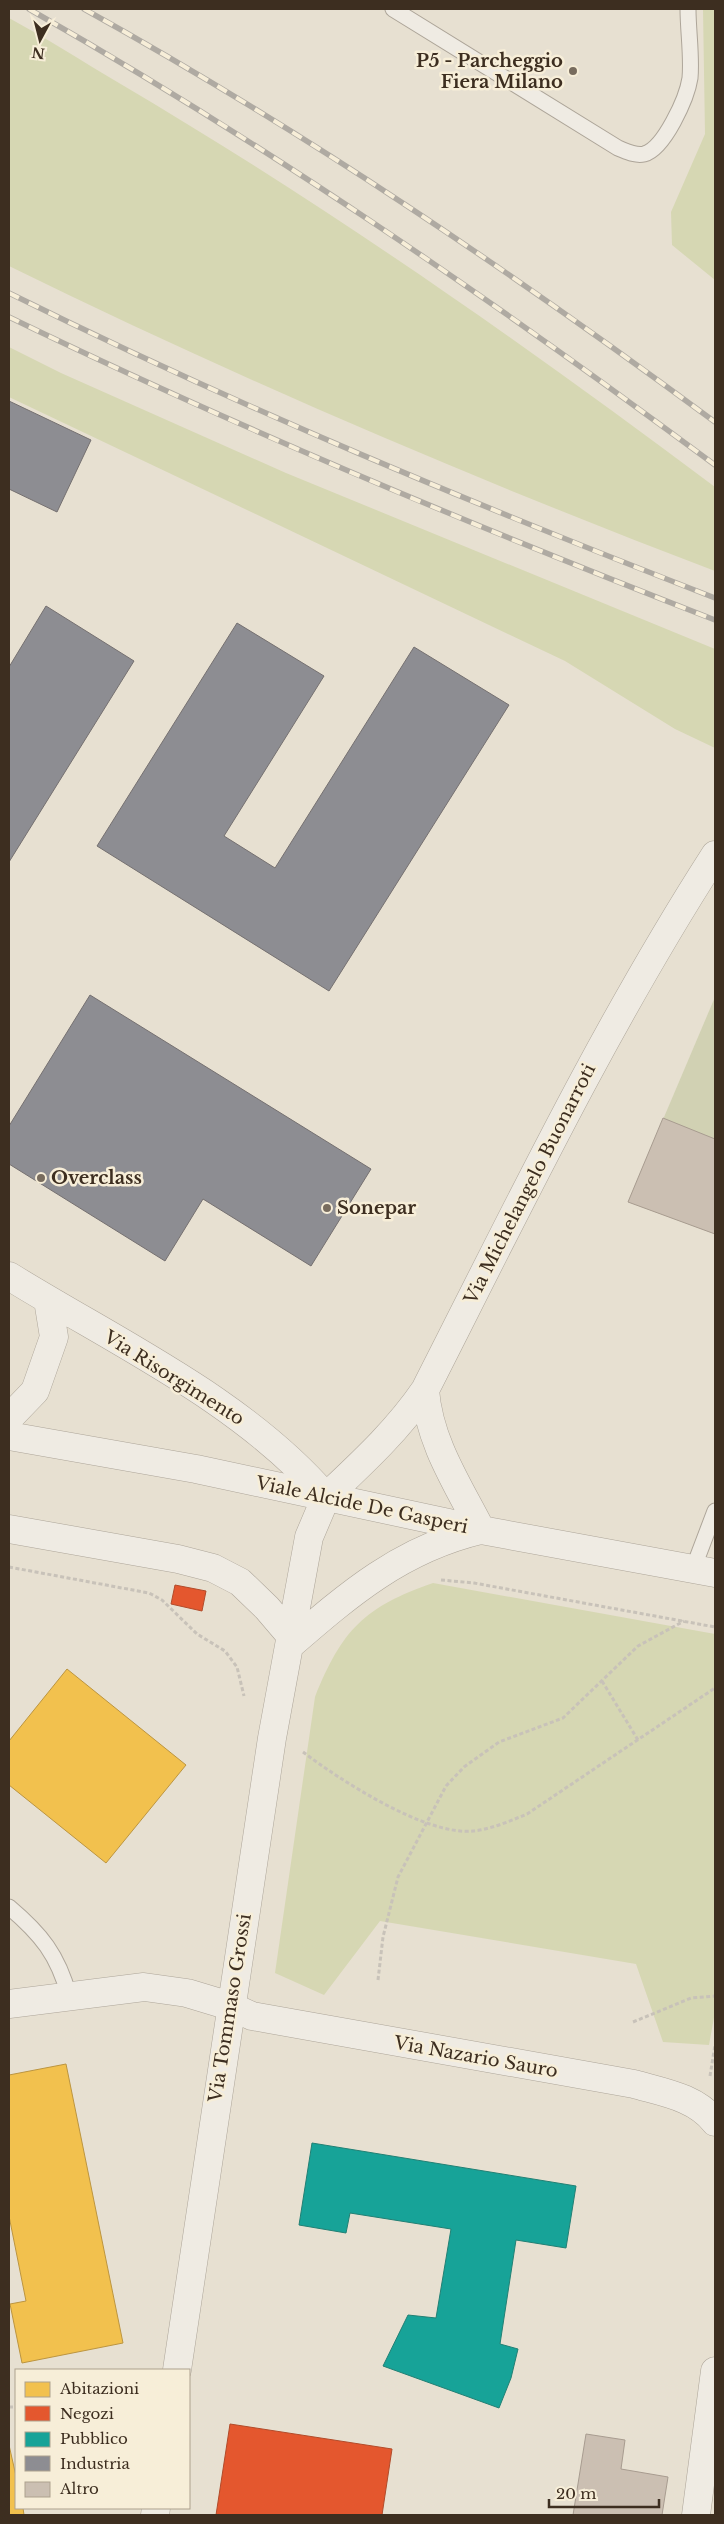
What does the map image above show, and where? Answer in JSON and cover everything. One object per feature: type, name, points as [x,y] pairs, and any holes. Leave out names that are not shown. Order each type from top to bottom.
[{"type":"street","name":"Via Michelangelo Buonarroti","points":[[326,1497],[390,1436],[407,1416],[424,1390],[598,1051],[672,923],[715,855]]},
{"type":"street","name":"Via Risorgimento","points":[[9,1276],[221,1403],[300,1467],[326,1497]]},
{"type":"street","points":[[9,1418],[35,1392],[54,1337],[48,1300]]},
{"type":"street","points":[[9,1529],[178,1559],[213,1568],[240,1582],[267,1608],[290,1641],[348,1595],[381,1572],[458,1536],[481,1530],[440,1452],[430,1423],[424,1390]]},
{"type":"street","name":"Viale Alcide De Gasperi","points":[[9,1436],[196,1470],[481,1530],[704,1571]]},
{"type":"street","name":"Via Tommaso Grossi","points":[[177,2369],[230,2006],[272,1738],[309,1537],[326,1497]]},
{"type":"street","name":"Via Nazario Sauro","points":[[9,2004],[144,1987],[187,1993],[230,2006],[252,2016],[634,2084],[682,2098],[710,2115],[715,2122]]},
{"type":"street","points":[[696,2515],[715,2371]]},
{"type":"lane","points":[[393,9],[618,148],[642,154],[653,150],[662,140],[686,93],[690,77],[688,9]]},
{"type":"lane","points":[[704,1571],[715,1511]]},
{"type":"lane","points":[[9,1907],[46,1942],[62,1970],[69,1996]]},
{"type":"path","points":[[9,1567],[149,1592],[162,1600],[197,1634],[225,1651],[237,1667],[245,1701]]},
{"type":"path","points":[[436,1580],[474,1583],[715,1627]]},
{"type":"path","points":[[378,1980],[383,1936],[398,1877],[446,1786],[464,1767],[499,1742],[563,1718],[638,1646],[685,1621]]},
{"type":"path","points":[[602,1681],[638,1740]]},
{"type":"path","points":[[300,1749],[323,1767],[426,1824],[449,1831],[465,1831],[500,1825],[528,1814],[715,1688]]},
{"type":"path","points":[[632,2022],[691,1998],[715,1996]]},
{"type":"green space","points":[[703,9],[715,9],[715,280],[672,245],[671,212],[705,134]]},
{"type":"green space","points":[[9,18],[196,129],[348,226],[497,328],[715,487],[715,571],[536,501],[359,427],[183,349],[9,266]]},
{"type":"green space","points":[[9,347],[61,373],[286,473],[715,649],[715,748],[675,729],[565,661],[9,397]]},
{"type":"green space","points":[[715,997],[715,1234],[628,1202]]},
{"type":"green space","points":[[433,1583],[715,1634],[715,2012],[709,2045],[663,2042],[636,1964],[380,1921],[324,1995],[275,1973],[315,1697],[335,1654],[358,1624],[372,1612],[389,1602]]},
{"type":"building: Abitazioni","points":[[67,1669],[186,1765],[106,1863],[9,1785],[9,1741]]},
{"type":"building: Abitazioni","points":[[66,2064],[123,2343],[22,2363],[10,2304],[26,2301],[9,2216],[9,2075]]},
{"type":"building: Abitazioni","points":[[9,2445],[15,2472],[15,2509],[23,2509],[24,2515],[9,2515]]},
{"type":"building: Negozi","points":[[175,1585],[206,1591],[202,1611],[171,1604]]},
{"type":"building: Negozi","points":[[230,2424],[392,2449],[382,2515],[216,2515]]},
{"type":"building: Pubblico","points":[[312,2143],[576,2186],[566,2248],[516,2240],[500,2344],[518,2349],[511,2378],[499,2408],[383,2366],[408,2315],[436,2318],[451,2229],[350,2213],[346,2233],[299,2225]]},
{"type":"building: Industria","points":[[9,401],[91,440],[57,512],[9,489]]},
{"type":"building: Industria","points":[[46,606],[134,661],[9,862],[9,667]]},
{"type":"building: Industria","points":[[237,623],[324,676],[224,836],[275,868],[414,647],[509,705],[329,991],[97,846]]},
{"type":"building: Industria","points":[[90,995],[371,1169],[311,1266],[203,1199],[165,1261],[9,1164],[9,1126]]},
{"type":"building: Altro","points":[[663,1118],[715,1139],[715,1234],[628,1202]]},
{"type":"building: Altro","points":[[586,2434],[625,2440],[621,2469],[668,2477],[662,2515],[573,2515]]},
{"type":"railway","points":[[29,9],[206,115],[379,227],[548,344],[715,465]]},
{"type":"railway","points":[[84,9],[247,104],[406,205],[639,366],[715,422]]},
{"type":"railway","points":[[9,293],[183,376],[270,415],[447,491],[715,598]]},
{"type":"railway","points":[[9,317],[183,399],[359,476],[715,620]]},
{"type":"place","name":"P5 - Parcheggio Fiera Milano","points":[[573,71]]},
{"type":"place","name":"Overclass","points":[[41,1178]]},
{"type":"place","name":"Sonepar","points":[[327,1208]]}]
